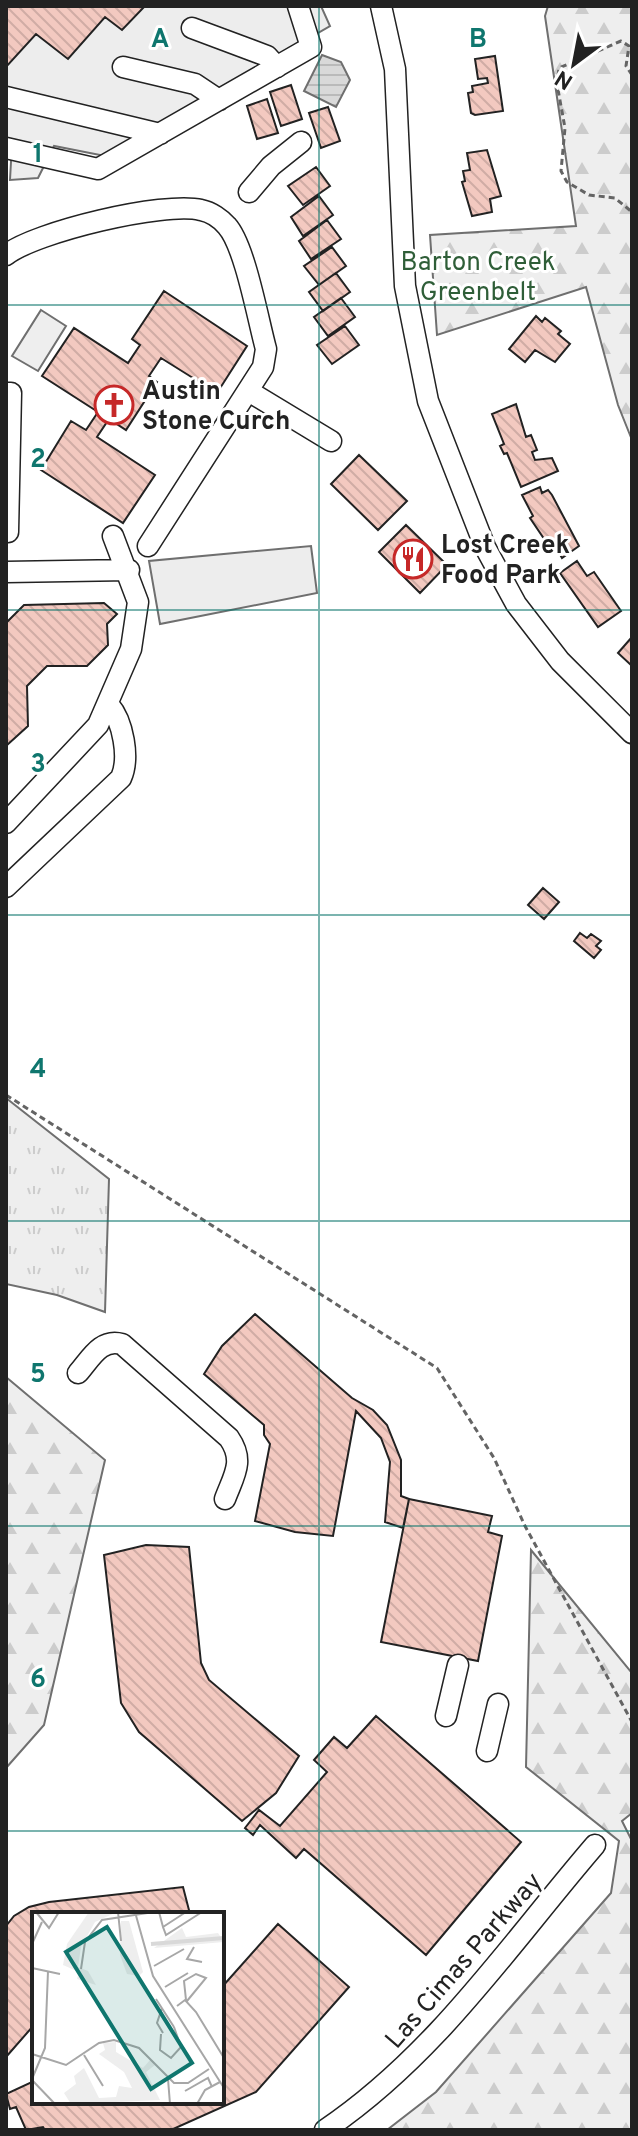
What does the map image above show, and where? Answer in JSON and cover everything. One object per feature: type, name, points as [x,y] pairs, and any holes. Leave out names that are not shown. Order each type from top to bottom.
[{"type":"street","points":[[6,148],[98,169],[311,47],[298,6]]},
{"type":"street","points":[[381,6],[395,69],[405,286],[428,401],[485,547],[516,604],[560,661],[632,733]]},
{"type":"street","points":[[192,28],[267,56],[277,67]]},
{"type":"street","points":[[123,67],[195,84],[219,100]]},
{"type":"street","points":[[6,97],[160,134]]},
{"type":"street","points":[[249,192],[271,166],[301,142]]},
{"type":"street","points":[[6,255],[32,241],[151,211],[192,209],[218,217],[236,238],[266,349],[263,367],[250,392],[148,546]]},
{"type":"street","points":[[250,392],[331,441]]},
{"type":"street","points":[[6,393],[11,393],[8,532]]},
{"type":"street","points":[[6,823],[98,725],[109,705],[137,623],[138,602],[129,570],[113,536]]},
{"type":"street","points":[[6,572],[129,570]]},
{"type":"street","points":[[6,887],[121,778],[125,769],[120,717],[109,705]]},
{"type":"street","points":[[78,1373],[103,1345],[112,1341],[122,1344],[229,1438],[237,1450],[240,1462],[225,1499]]},
{"type":"street","points":[[446,1716],[458,1665]]},
{"type":"street","points":[[487,1751],[498,1704]]},
{"type":"street","name":"Las Cimas Parkway","points":[[325,2130],[400,2074],[448,2024],[595,1845]]},
{"type":"path","points":[[632,75],[626,66],[629,46],[621,41],[559,68],[557,84],[565,128],[561,171],[567,182],[589,195],[615,198],[632,212]]},
{"type":"path","points":[[6,1095],[437,1368],[494,1458],[525,1526],[632,1722]]},
{"type":"green space","name":"Barton Creek Greenbelt","points":[[548,6],[632,6],[632,440],[618,405],[586,287],[437,335],[430,235],[576,226],[545,16]]},
{"type":"green space","points":[[41,310],[66,326],[38,371],[12,356]]},
{"type":"green space","points":[[6,1098],[109,1179],[105,1312],[57,1295],[6,1284]]},
{"type":"green space","points":[[6,1377],[105,1460],[44,1725],[6,1768]]},
{"type":"green space","points":[[531,1550],[632,1673],[632,1813],[622,1821],[632,1841],[632,2130],[387,2130],[436,2092],[611,1893],[619,1841],[526,1767]]},
{"type":"shaded area","points":[[6,6],[321,6],[330,26],[105,156],[54,146],[38,178],[10,180],[12,143],[6,140]]},
{"type":"shaded area","points":[[322,55],[341,62],[350,80],[336,107],[304,91]]},
{"type":"shaded area","points":[[311,546],[317,593],[160,624],[149,561]]},
{"type":"building","points":[[6,6],[145,6],[122,30],[105,17],[68,59],[36,34],[6,67]]},
{"type":"building","points":[[495,56],[503,111],[475,115],[471,113],[468,93],[473,92],[472,86],[488,83],[487,78],[478,79],[475,59]]},
{"type":"building","points":[[291,85],[302,119],[281,126],[270,92]]},
{"type":"building","points":[[267,99],[278,133],[257,139],[247,106]]},
{"type":"building","points":[[328,107],[340,141],[321,148],[309,113]]},
{"type":"building","points":[[487,150],[501,196],[490,199],[492,212],[472,216],[462,182],[465,181],[463,171],[470,170],[467,153]]},
{"type":"building","points":[[316,167],[330,186],[303,205],[288,186]]},
{"type":"building","points":[[319,196],[333,215],[303,236],[291,217]]},
{"type":"building","points":[[327,220],[341,239],[311,259],[299,241]]},
{"type":"building","points":[[332,247],[346,266],[319,285],[304,266]]},
{"type":"building","points":[[336,273],[350,292],[323,311],[309,292]]},
{"type":"building","name":"Austin Stone Curch","points":[[164,291],[247,346],[217,393],[161,358],[149,376],[157,382],[126,430],[109,419],[97,437],[155,475],[123,523],[41,470],[71,421],[86,430],[98,412],[42,376],[74,328],[128,363],[140,345],[132,339]]},
{"type":"building","points":[[341,298],[355,317],[328,336],[314,317]]},
{"type":"building","points":[[536,316],[542,322],[545,318],[561,331],[558,334],[570,344],[555,362],[535,350],[525,362],[509,349]]},
{"type":"building","points":[[345,326],[359,345],[332,364],[317,345]]},
{"type":"building","points":[[516,404],[526,437],[531,435],[537,450],[532,452],[535,460],[552,458],[558,471],[521,487],[507,453],[504,454],[500,446],[504,444],[492,414]]},
{"type":"building","points":[[359,455],[407,501],[378,530],[331,484]]},
{"type":"building","points":[[540,487],[542,493],[548,490],[552,495],[579,546],[562,558],[557,549],[553,552],[530,518],[533,516],[522,495]]},
{"type":"building","name":"Lost Creek Food Park","points":[[406,525],[447,565],[420,593],[379,552]]},
{"type":"building","points":[[577,561],[587,576],[594,572],[621,611],[598,627],[560,573]]},
{"type":"building","points":[[104,603],[117,614],[107,624],[108,645],[87,666],[47,666],[27,686],[28,726],[6,746],[6,623],[24,605]]},
{"type":"building","points":[[632,637],[632,666],[618,653]]},
{"type":"building","points":[[543,888],[559,902],[544,919],[528,905]]},
{"type":"building","points":[[580,933],[587,938],[591,934],[601,941],[596,946],[601,950],[594,958],[574,941]]},
{"type":"building","points":[[255,1314],[352,1398],[373,1410],[387,1425],[401,1460],[401,1496],[409,1499],[403,1528],[385,1522],[390,1462],[381,1438],[356,1411],[333,1536],[295,1532],[255,1521],[270,1444],[264,1435],[264,1425],[204,1374],[222,1346]]},
{"type":"building","points":[[409,1499],[492,1516],[488,1532],[502,1536],[478,1661],[381,1642]]},
{"type":"building","points":[[146,1545],[189,1547],[201,1663],[209,1680],[299,1756],[276,1793],[242,1821],[139,1732],[121,1703],[104,1555]]},
{"type":"building","points":[[376,1716],[521,1842],[426,1955],[304,1849],[296,1858],[260,1825],[253,1835],[245,1828],[259,1810],[280,1826],[327,1772],[314,1760],[334,1737],[347,1748]]},
{"type":"building","points":[[183,1887],[189,1912],[32,1912],[32,2027],[6,2057],[6,1926],[14,1916],[29,1907]]},
{"type":"building","points":[[278,1924],[349,1987],[256,2092],[171,2130],[45,2130],[43,2127],[26,2130],[16,2107],[10,2109],[6,2094],[32,2082],[32,2104],[224,2104],[224,1985]]},
{"type":"place","name":"Austin Stone Curch","points":[[114,405]]},
{"type":"place","name":"Lost Creek Food Park","points":[[413,559]]}]
